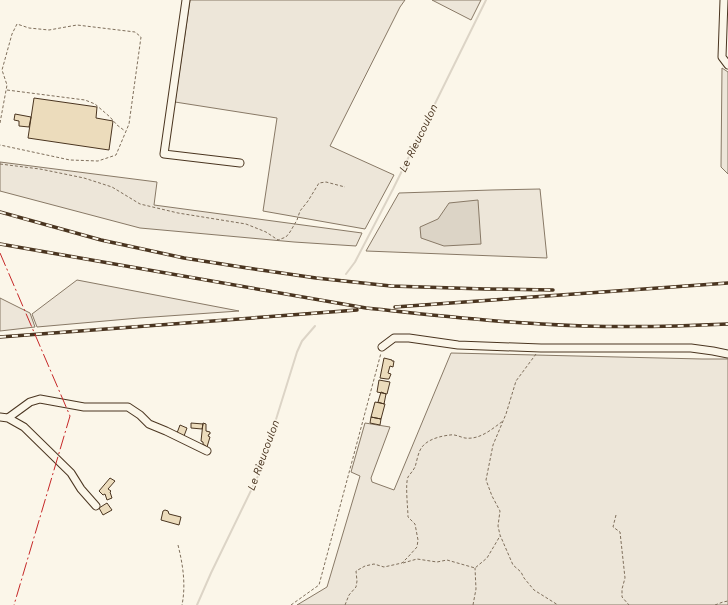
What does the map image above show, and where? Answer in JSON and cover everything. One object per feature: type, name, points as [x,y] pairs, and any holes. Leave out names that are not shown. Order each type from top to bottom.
[{"type":"street","points":[[186,0],[164,154],[240,162]]},
{"type":"street","points":[[724,0],[722,57],[728,65]]},
{"type":"street","points":[[382,347],[394,338],[409,338],[458,346],[540,348],[691,348],[728,354]]},
{"type":"street","points":[[8,418],[30,402],[40,399],[84,407],[128,408],[140,415],[150,424],[207,451]]},
{"type":"street","points":[[0,417],[8,418],[24,428],[70,472],[96,506]]},
{"type":"path","points":[[0,123],[7,85],[2,70],[12,34],[17,24],[29,28],[49,30],[77,25],[135,32],[142,37],[129,124],[116,154],[98,161],[70,160],[0,145]]},
{"type":"path","points":[[6,90],[85,100],[95,104],[126,132]]},
{"type":"path","points":[[0,164],[40,169],[84,178],[112,187],[140,204],[178,213],[246,224],[266,232],[278,240],[286,237],[290,232],[300,211],[319,183],[326,182],[345,187]]},
{"type":"path","points":[[291,605],[319,585],[382,347]]},
{"type":"path","points":[[540,348],[516,381],[503,421],[493,445],[486,480],[500,511],[498,526],[500,536],[513,565],[521,572],[534,590],[558,605]]},
{"type":"path","points":[[402,563],[417,547],[418,540],[415,524],[408,517],[407,496],[408,478],[414,470],[422,446],[432,440],[452,434],[464,438],[472,438],[488,432],[503,421]]},
{"type":"path","points":[[616,515],[613,527],[620,532],[625,578],[622,589],[622,597],[629,605]]},
{"type":"path","points":[[475,568],[487,558],[500,536]]},
{"type":"path","points":[[178,545],[182,561],[184,593],[182,605]]},
{"type":"path","points":[[345,605],[349,595],[356,587],[356,571],[365,566],[374,564],[384,567],[417,559],[437,562],[447,560],[475,568]]},
{"type":"path","points":[[473,605],[476,589],[475,568]]},
{"type":"path","points":[[715,605],[728,601]]},
{"type":"shaded area","points":[[190,0],[405,0],[400,7],[330,146],[394,175],[365,229],[263,211],[277,118],[175,102]]},
{"type":"shaded area","points":[[432,0],[481,0],[471,20]]},
{"type":"shaded area","points":[[722,68],[728,72],[728,174],[721,167]]},
{"type":"shaded area","points":[[0,162],[157,182],[154,205],[362,233],[356,246],[140,228],[0,191]]},
{"type":"shaded area","points":[[540,189],[547,258],[366,251],[399,193]]},
{"type":"shaded area","points":[[478,200],[481,244],[444,246],[421,238],[420,227],[438,219],[449,203]]},
{"type":"shaded area","points":[[77,280],[239,311],[37,327],[32,314]]},
{"type":"shaded area","points":[[0,298],[30,313],[35,327],[0,331]]},
{"type":"shaded area","points":[[451,353],[728,359],[728,605],[297,605],[327,587],[360,476],[351,472],[365,423],[390,427],[371,478],[372,482],[394,490]]},
{"type":"building","points":[[34,98],[97,107],[96,118],[113,121],[109,150],[28,138]]},
{"type":"building","points":[[15,114],[31,117],[29,127],[19,126],[19,121],[14,120]]},
{"type":"building","points":[[384,358],[394,361],[393,367],[390,366],[388,373],[391,374],[389,379],[380,378]]},
{"type":"building","points":[[379,380],[390,382],[387,394],[377,392]]},
{"type":"building","points":[[381,392],[386,394],[384,404],[378,402]]},
{"type":"building","points":[[375,402],[385,404],[381,419],[371,417]]},
{"type":"building","points":[[371,417],[381,419],[380,425],[370,423]]},
{"type":"building","points":[[191,423],[203,424],[202,429],[191,428]]},
{"type":"building","points":[[203,423],[206,424],[206,431],[210,432],[207,447],[201,441]]},
{"type":"building","points":[[180,425],[187,428],[184,436],[177,433]]},
{"type":"building","points":[[110,478],[115,481],[108,489],[111,491],[112,498],[107,500],[105,494],[103,495],[99,491]]},
{"type":"building","points":[[107,503],[112,510],[103,515],[99,508]]},
{"type":"building","points":[[163,511],[168,511],[169,514],[181,517],[179,525],[161,520]]},
{"type":"waterway","name":"Le Rieucoulon","points":[[346,274],[355,262],[393,189],[486,0]]},
{"type":"waterway","name":"Le Rieucoulon","points":[[197,605],[259,474],[297,352],[302,341],[315,326]]},
{"type":"railway","points":[[0,212],[101,240],[184,258],[316,278],[391,286],[553,290]]},
{"type":"railway","points":[[0,244],[366,308],[520,323],[565,325],[635,327],[728,324]]},
{"type":"railway","points":[[395,307],[728,283]]},
{"type":"railway","points":[[0,337],[357,310]]},
{"type":"power","points":[[0,253],[70,416],[14,605]]}]
